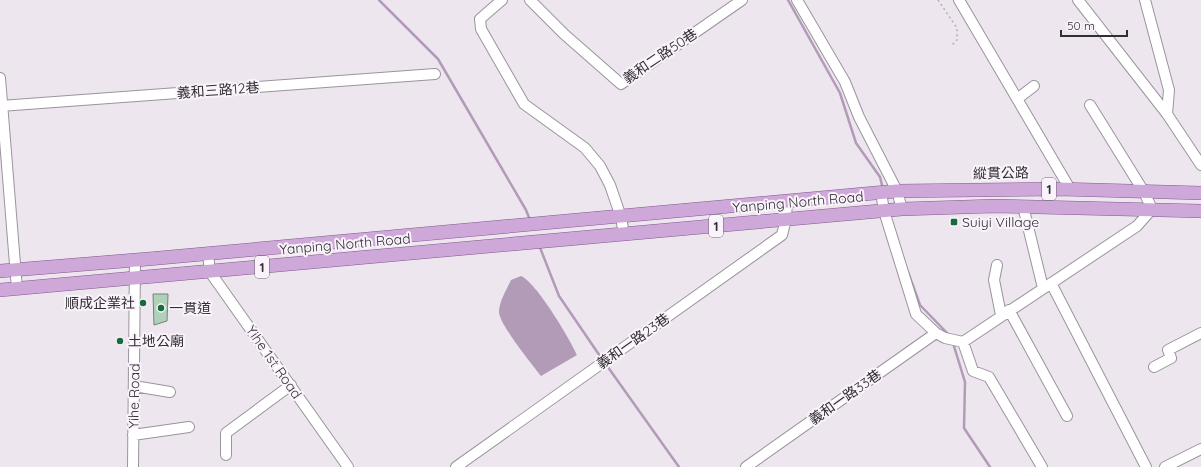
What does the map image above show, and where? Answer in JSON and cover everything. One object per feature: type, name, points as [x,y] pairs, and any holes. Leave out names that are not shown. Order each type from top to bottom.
[{"type":"main road","points":[[994,189],[995,206]]},
{"type":"main road","name":"縱貫公路","points":[[897,191],[1070,189],[1201,193]]},
{"type":"main road","name":"1","points":[[880,192],[897,191]]},
{"type":"main road","name":"Yanping North Road","points":[[0,271],[522,226],[880,192]]},
{"type":"main road","name":"1","points":[[884,210],[995,206],[1201,210]]},
{"type":"main road","name":"Yanping North Road","points":[[0,290],[549,242],[884,210]]},
{"type":"street","points":[[502,0],[480,19],[481,29],[524,104],[585,148],[600,166],[610,186],[621,217],[624,235]]},
{"type":"street","name":"義和二路50巷","points":[[530,0],[564,34],[621,84],[742,0]]},
{"type":"street","points":[[797,0],[845,82],[859,117],[897,191],[902,209]]},
{"type":"street","points":[[959,0],[1070,189]]},
{"type":"street","points":[[1078,0],[1167,114],[1201,164]]},
{"type":"street","points":[[1145,0],[1169,90],[1167,114]]},
{"type":"street","name":"義和三路12巷","points":[[1,106],[435,74]]},
{"type":"street","points":[[0,78],[1,106],[17,288]]},
{"type":"street","points":[[1017,99],[1034,86]]},
{"type":"street","points":[[1090,105],[1144,192],[1152,209]]},
{"type":"street","points":[[880,192],[884,210],[916,314],[950,338],[973,371],[989,377],[1042,467]]},
{"type":"street","name":"義和一路23巷","points":[[456,467],[782,235],[786,219],[787,201]]},
{"type":"street","points":[[1023,206],[1047,285],[1146,467]]},
{"type":"street","name":"義和一路33巷","points":[[746,467],[950,338],[1005,313],[1137,226],[1152,209]]},
{"type":"street","name":"Yihe 1st Road","points":[[208,253],[210,272],[348,467]]},
{"type":"street","name":"Yihe Road","points":[[133,467],[135,260]]},
{"type":"street","points":[[997,265],[994,280],[1005,313],[1066,416]]},
{"type":"street","points":[[1154,367],[1171,358],[1168,350],[1201,334]]},
{"type":"street","points":[[226,455],[226,433],[290,385]]},
{"type":"street","points":[[134,386],[170,392]]},
{"type":"street","points":[[133,435],[189,427]]},
{"type":"street","points":[[1165,467],[1201,449]]},
{"type":"path","points":[[938,0],[957,28],[957,40],[952,45]]},
{"type":"shaded area","points":[[521,276],[527,280],[543,299],[577,355],[541,376],[500,318],[499,308],[511,280]]},
{"type":"building","name":"一貫道","points":[[153,294],[168,294],[167,321],[154,325]]},
{"type":"waterway","points":[[379,0],[438,59],[526,210],[530,220]]},
{"type":"waterway","points":[[788,0],[840,93],[856,143],[880,177],[883,189]]},
{"type":"waterway","points":[[539,245],[559,296],[602,359]]},
{"type":"waterway","points":[[908,272],[920,305],[949,335]]},
{"type":"waterway","points":[[953,343],[965,382],[964,428],[990,467]]},
{"type":"waterway","points":[[605,363],[679,467]]},
{"type":"place","name":"Suiyi Village","points":[[954,222]]},
{"type":"place","name":"順成企業社","points":[[143,303]]},
{"type":"place","name":"一貫道","points":[[161,308]]},
{"type":"place","name":"土地公廟","points":[[120,341]]}]
